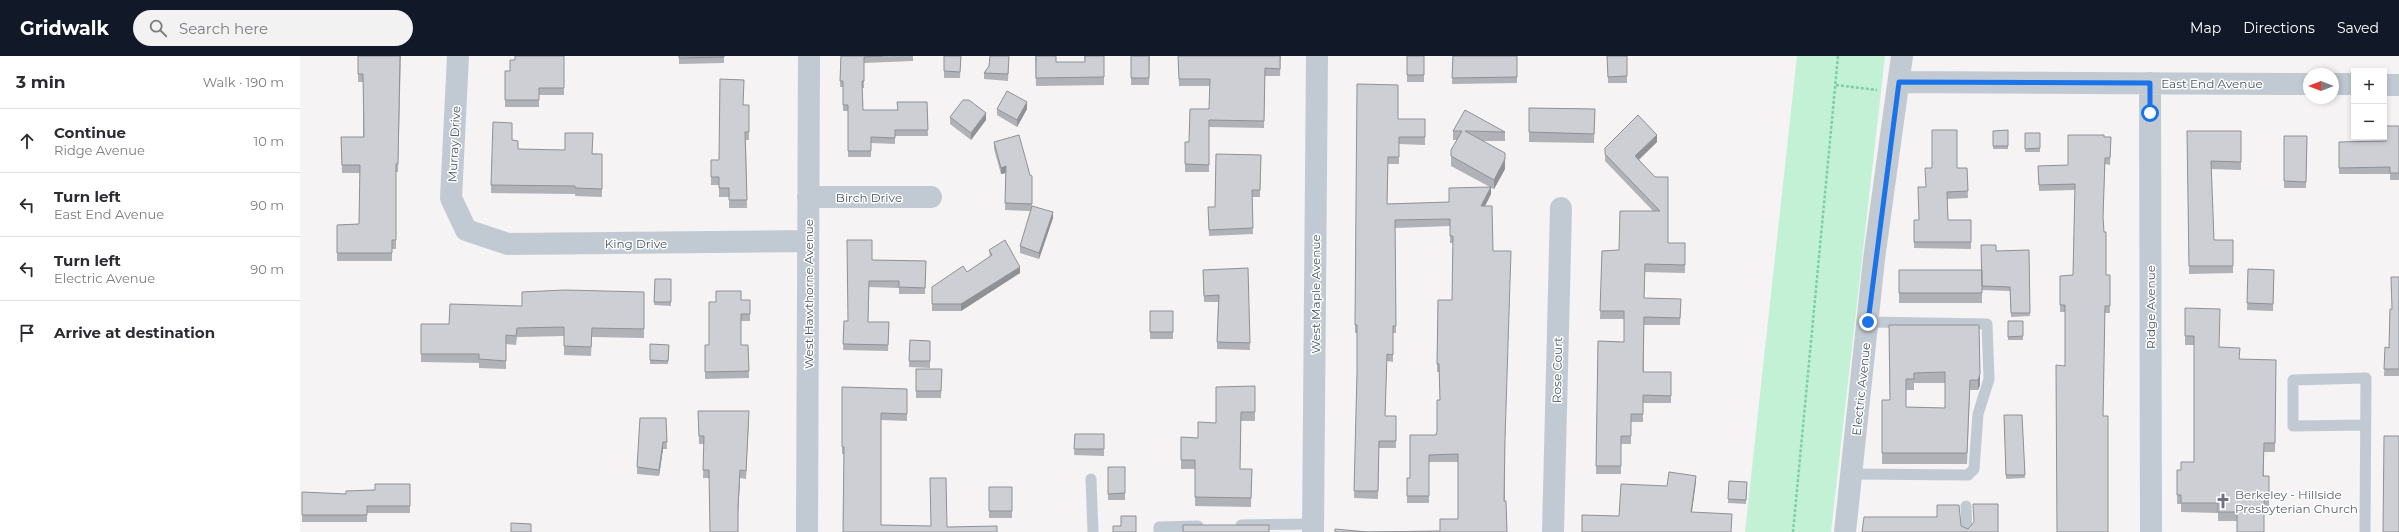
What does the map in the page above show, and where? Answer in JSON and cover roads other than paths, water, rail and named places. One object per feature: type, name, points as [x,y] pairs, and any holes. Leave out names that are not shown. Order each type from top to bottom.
[{"type":"street","name":"Murray Drive","points":[[458,56],[451,198],[466,230]]},
{"type":"street","name":"West Hawthorne Avenue","points":[[807,532],[809,56]]},
{"type":"street","name":"West Maple Avenue","points":[[1313,528],[1317,56]]},
{"type":"street","name":"Electric Avenue","points":[[1845,532],[1874,259],[1902,56]]},
{"type":"street","name":"East End Avenue","points":[[1898,89],[2150,83],[2303,84]]},
{"type":"street","name":"Ridge Avenue","points":[[2150,83],[2150,532]]},
{"type":"street","points":[[2339,84],[2351,84]]},
{"type":"street","points":[[2387,85],[2399,85]]},
{"type":"street","name":"Birch Drive","points":[[808,197],[931,197]]},
{"type":"street","name":"Rose Court","points":[[1553,532],[1561,208]]},
{"type":"street","name":"King Drive","points":[[466,230],[508,244],[808,241]]},
{"type":"lane","points":[[1852,474],[1968,475],[1974,469],[1978,414],[1989,379],[1986,324],[1868,322]]},
{"type":"lane","points":[[2365,425],[2293,426],[2293,380],[2366,378],[2365,532]]},
{"type":"lane","points":[[1091,479],[1093,532]]},
{"type":"lane","points":[[1966,506],[1967,532]]},
{"type":"lane","points":[[1159,532],[1159,527],[1213,526]]},
{"type":"lane","points":[[1228,526],[1313,528]]},
{"type":"place","name":"Berkeley - Hillside Presbyterian Church","points":[[2223,501]]}]
